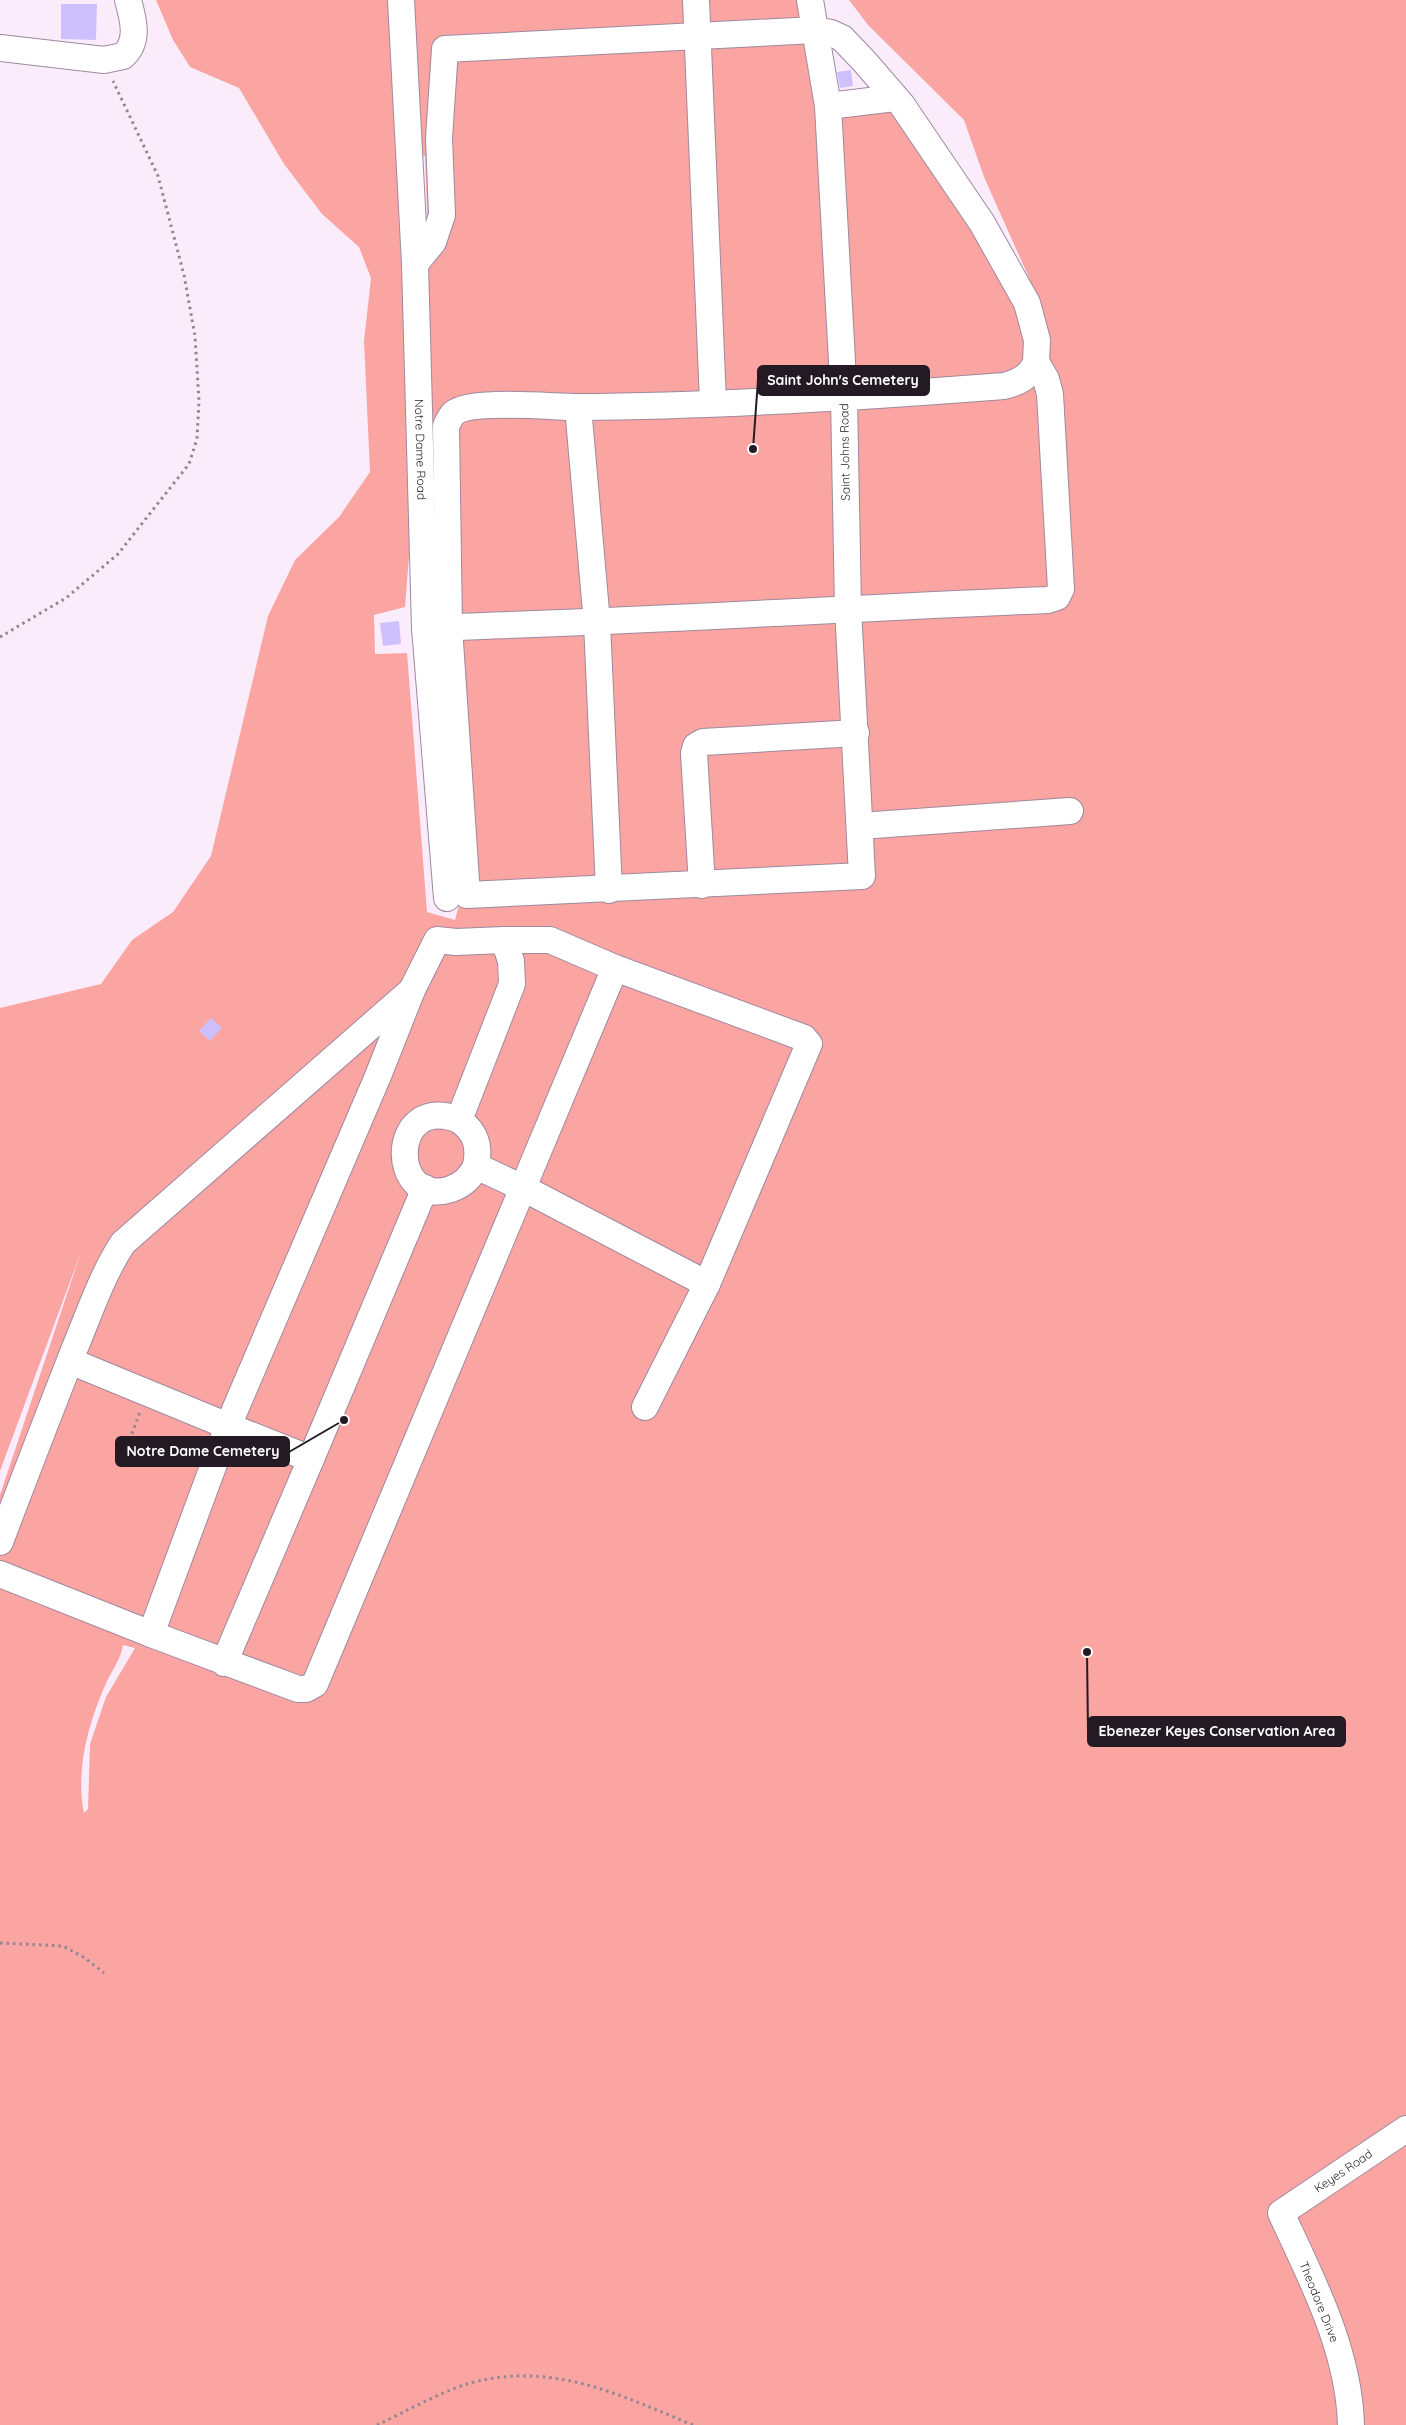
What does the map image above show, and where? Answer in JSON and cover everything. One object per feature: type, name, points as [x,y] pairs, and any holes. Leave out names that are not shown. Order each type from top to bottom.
[{"type":"street","points":[[0,48],[104,60],[123,56],[132,44],[133,20],[128,0]]},
{"type":"street","name":"Notre Dame Road","points":[[151,1634],[228,1426],[378,1076],[412,990],[457,896],[437,628],[400,0]]},
{"type":"street","points":[[696,0],[713,402]]},
{"type":"street","name":"Saint Johns Road","points":[[702,884],[862,876],[848,608],[844,398],[828,106],[810,0]]},
{"type":"street","points":[[402,48],[445,48],[815,30],[831,33],[842,38],[864,60],[895,98],[982,223],[1028,303],[1037,340],[1036,362],[1029,375],[1004,386],[844,398],[578,407],[480,406],[461,410],[449,419],[446,426],[437,628],[596,623],[848,608],[1048,600],[1057,597],[1061,589],[1050,394],[1046,379],[1036,362]]},
{"type":"street","points":[[415,264],[433,242],[442,215],[439,138],[445,48]]},
{"type":"street","points":[[828,106],[895,98]]},
{"type":"street","points":[[578,407],[596,623],[609,890]]},
{"type":"street","points":[[457,896],[702,884],[694,753],[696,746],[703,742],[856,733]]},
{"type":"street","points":[[860,826],[1070,811]]},
{"type":"street","points":[[437,940],[456,942],[550,940],[614,968],[804,1038],[809,1044],[707,1284],[645,1407]]},
{"type":"street","points":[[459,1120],[512,984],[512,961],[504,940]]},
{"type":"street","points":[[0,1574],[224,1663],[298,1689],[306,1689],[315,1684],[524,1188],[614,968]]},
{"type":"street","points":[[0,1542],[70,1361],[113,1259],[123,1243],[412,990]]},
{"type":"street","points":[[438,1115],[459,1120],[468,1126],[476,1138],[479,1154],[476,1166],[469,1178],[460,1185],[442,1190],[425,1188],[410,1174],[404,1160],[404,1146],[409,1132],[424,1119],[438,1115]]},
{"type":"street","points":[[476,1166],[524,1188],[707,1284]]},
{"type":"street","points":[[224,1663],[425,1188]]},
{"type":"street","points":[[70,1361],[311,1459]]},
{"type":"street","name":"Keyes Road","points":[[1281,2213],[1406,2129]]},
{"type":"street","name":"Theodore Drive","points":[[1281,2213],[1330,2324],[1350,2402],[1351,2425]]},
{"type":"path","points":[[0,637],[66,598],[118,554],[189,464],[197,439],[199,401],[195,336],[184,275],[171,221],[158,176],[104,60]]},
{"type":"path","points":[[125,1452],[148,1393]]},
{"type":"path","points":[[0,1943],[63,1946],[85,1958],[104,1973]]},
{"type":"path","points":[[377,2425],[465,2385],[494,2378],[532,2375],[572,2379],[624,2397],[693,2425]]},
{"type":"shaded area","points":[[156,0],[390,0],[412,518],[405,607],[374,615],[375,654],[407,653],[427,912],[455,920],[459,905],[465,903],[455,879],[423,295],[429,261],[425,156],[416,157],[411,0],[799,0],[809,41],[837,114],[918,110],[1030,280],[984,177],[964,120],[868,25],[849,0],[1406,0],[1406,2425],[0,2425],[0,1495],[81,1252],[0,1471],[0,1008],[101,984],[132,940],[173,912],[211,856],[268,616],[295,560],[339,517],[370,472],[364,341],[371,278],[359,247],[322,214],[284,164],[239,88],[190,67],[173,40]],"holes":[[[123,1645],[135,1648],[106,1697],[90,1744],[88,1809],[84,1813],[81,1779],[89,1729],[100,1696],[119,1659]]]},
{"type":"building","points":[[61,4],[97,4],[96,40],[61,39]]},
{"type":"building","points":[[851,70],[853,86],[840,88],[837,72]]},
{"type":"building","points":[[399,621],[401,644],[383,646],[380,623]]},
{"type":"building","points":[[211,1018],[222,1028],[210,1041],[199,1031]]},
{"type":"place","name":"Saint John's Cemetery","points":[[753,449]]},
{"type":"place","name":"Notre Dame Cemetery","points":[[344,1420]]},
{"type":"place","name":"Ebenezer Keyes Conservation Area","points":[[1087,1652]]}]
